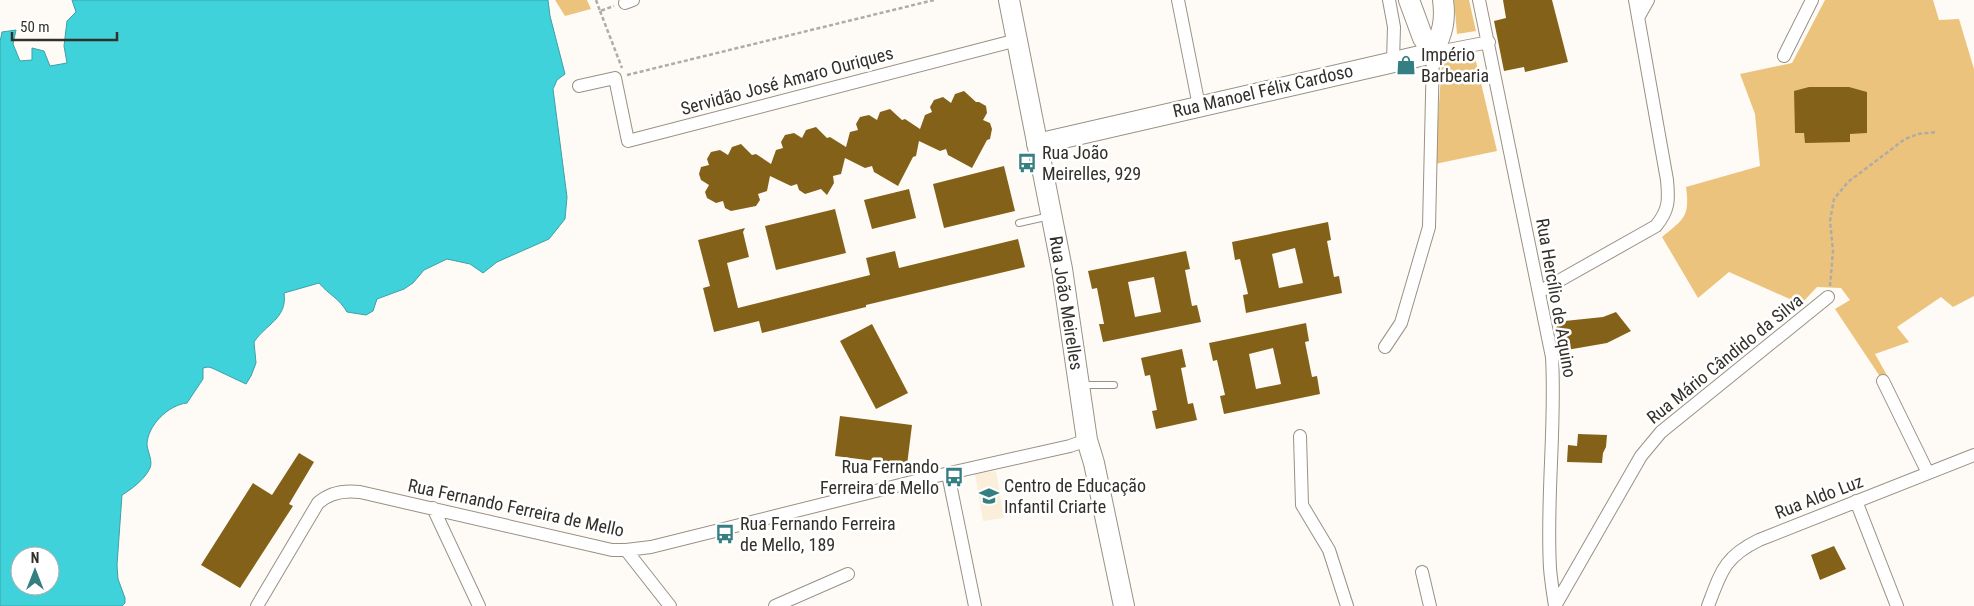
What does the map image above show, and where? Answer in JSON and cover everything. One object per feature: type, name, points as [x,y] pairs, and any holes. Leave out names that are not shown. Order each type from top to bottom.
[{"type":"main road","name":"Rua João Meirelles","points":[[1009,0],[1051,215],[1065,268],[1087,440],[1094,463],[1124,606]]},
{"type":"main road","points":[[1409,0],[1423,38],[1433,53]]},
{"type":"main road","points":[[1433,53],[1444,27],[1445,12],[1442,0]]},
{"type":"main road","name":"Rua Manoel Félix Cardoso","points":[[1038,144],[1433,53]]},
{"type":"street","points":[[1178,0],[1199,106]]},
{"type":"street","points":[[1389,0],[1394,27],[1393,61]]},
{"type":"street","name":"Rua Hercílio de Aquino","points":[[1479,0],[1552,357],[1554,392],[1550,452],[1550,568],[1555,606]]},
{"type":"street","points":[[1539,292],[1656,226],[1666,214],[1669,198],[1667,180],[1635,0]]},
{"type":"street","points":[[1639,16],[1648,0]]},
{"type":"street","points":[[1784,56],[1812,0]]},
{"type":"street","name":"Servidão José Amaro Ouriques","points":[[620,76],[628,141],[1017,40]]},
{"type":"street","name":"Rua Manoel Félix Cardoso","points":[[1433,53],[1489,42]]},
{"type":"street","points":[[1386,347],[1401,323],[1429,227],[1433,53]]},
{"type":"street","points":[[579,86],[620,76]]},
{"type":"street","name":"Rua Mário Cândido da Silva","points":[[1555,606],[1649,445],[1661,432],[1828,297]]},
{"type":"street","points":[[1882,381],[1928,473]]},
{"type":"street","points":[[1300,436],[1302,504],[1330,550],[1347,606]]},
{"type":"street","name":"Rua Fernando Ferreira de Mello","points":[[257,606],[318,503],[324,497],[340,492],[360,492],[612,550],[626,550],[663,544],[1070,446],[1087,440]]},
{"type":"street","name":"Rua Aldo Luz","points":[[1708,606],[1726,564],[1742,548],[1974,455]]},
{"type":"street","points":[[948,474],[975,606]]},
{"type":"street","points":[[1856,502],[1897,606]]},
{"type":"street","points":[[433,508],[479,606]]},
{"type":"street","points":[[626,550],[670,606]]},
{"type":"street","points":[[1422,572],[1430,606]]},
{"type":"street","points":[[775,606],[848,574]]},
{"type":"lane","points":[[1019,223],[1051,215]]},
{"type":"lane","points":[[1079,385],[1114,385]]},
{"type":"path","points":[[596,0],[620,76],[934,0]]},
{"type":"path","points":[[600,11],[629,1]]},
{"type":"path","points":[[1828,297],[1833,251],[1830,221],[1834,199],[1848,182],[1905,139],[1918,134],[1938,132]]},
{"type":"shaded area","points":[[555,0],[587,0],[591,9],[565,16]]},
{"type":"shaded area","points":[[1454,0],[1469,0],[1476,31],[1457,34]]},
{"type":"shaded area","points":[[1825,0],[1933,0],[1939,20],[1959,19],[1974,69],[1974,296],[1953,307],[1941,297],[1897,327],[1909,342],[1875,354],[1888,377],[1883,381],[1835,309],[1850,300],[1841,288],[1817,287],[1801,304],[1729,272],[1698,298],[1662,237],[1676,226],[1684,216],[1687,205],[1686,187],[1760,166],[1755,114],[1740,74],[1792,63]]},
{"type":"shaded area","points":[[1474,53],[1497,151],[1435,164],[1442,60]]},
{"type":"shaded area","name":"Centro de Educação Infantil Criarte","points":[[996,471],[1004,518],[983,521],[975,474]]},
{"type":"water","points":[[72,0],[548,0],[550,16],[565,74],[557,80],[553,89],[567,197],[565,219],[549,239],[497,262],[483,273],[470,264],[447,259],[424,270],[413,283],[404,289],[377,299],[373,311],[366,315],[347,312],[341,303],[319,283],[284,293],[283,309],[254,342],[256,363],[246,384],[212,368],[203,368],[203,379],[187,403],[166,412],[151,431],[147,445],[151,460],[150,468],[138,483],[122,495],[117,565],[118,579],[125,603],[122,606],[0,606],[0,42],[2,32],[16,30],[13,44],[20,61],[32,60],[32,48],[44,51],[50,66],[67,63],[64,46],[67,21],[76,12]]},
{"type":"building","points":[[1503,0],[1552,0],[1568,62],[1525,72],[1524,67],[1504,71],[1494,21],[1506,18]]},
{"type":"building","points":[[1809,87],[1849,87],[1867,92],[1867,133],[1850,134],[1850,142],[1805,143],[1804,133],[1795,133],[1794,91]]},
{"type":"building","points":[[964,91],[976,102],[986,106],[987,113],[983,120],[990,123],[992,129],[990,139],[987,140],[972,168],[948,155],[946,149],[940,151],[919,141],[916,156],[913,157],[898,186],[874,172],[872,166],[865,168],[845,158],[841,174],[833,176],[834,183],[827,195],[821,189],[805,194],[799,190],[797,184],[791,186],[770,176],[767,191],[758,194],[760,200],[756,206],[731,211],[725,208],[723,201],[716,203],[707,198],[705,192],[709,185],[701,180],[699,174],[701,167],[709,165],[707,159],[711,152],[720,150],[728,155],[732,147],[741,144],[752,155],[756,154],[771,164],[776,150],[783,148],[781,142],[785,135],[794,133],[802,138],[806,130],[816,127],[827,138],[830,137],[846,147],[850,132],[858,130],[856,124],[860,117],[869,115],[877,120],[880,112],[890,109],[902,120],[905,119],[920,129],[925,115],[932,112],[930,107],[934,100],[943,97],[951,103],[955,94]]},
{"type":"building","points":[[1004,166],[1015,211],[944,228],[933,184]]},
{"type":"building","points":[[909,189],[916,218],[872,229],[864,200]]},
{"type":"building","points":[[835,209],[846,253],[776,270],[765,226]]},
{"type":"building","points":[[1328,222],[1331,240],[1327,241],[1334,277],[1339,276],[1342,293],[1246,313],[1243,295],[1248,294],[1240,259],[1235,260],[1232,242]],"holes":[[[1295,248],[1303,283],[1279,288],[1272,254]]]},
{"type":"building","points":[[745,228],[743,232],[749,257],[727,263],[738,308],[870,275],[866,258],[895,251],[899,268],[1018,239],[1025,267],[866,305],[866,307],[762,333],[759,321],[714,332],[703,288],[710,286],[698,240]]},
{"type":"building","points":[[1186,251],[1190,269],[1185,270],[1192,306],[1197,305],[1201,322],[1103,342],[1099,324],[1104,324],[1097,288],[1092,289],[1088,271]],"holes":[[[1154,277],[1161,312],[1135,317],[1128,282]]]},
{"type":"building","points":[[1616,312],[1631,331],[1607,343],[1561,351],[1555,322],[1603,317]]},
{"type":"building","points":[[1306,323],[1309,341],[1305,342],[1312,377],[1317,376],[1320,394],[1224,414],[1220,396],[1225,395],[1217,360],[1213,361],[1209,343]],"holes":[[[1273,348],[1281,384],[1256,389],[1249,354]]]},
{"type":"building","points":[[872,324],[908,393],[876,409],[840,341]]},
{"type":"building","points":[[1182,349],[1186,367],[1181,368],[1188,404],[1193,403],[1197,420],[1156,429],[1152,411],[1157,410],[1150,375],[1145,376],[1141,358]]},
{"type":"building","points":[[840,416],[912,425],[907,465],[835,456]]},
{"type":"building","points":[[1578,434],[1607,435],[1602,463],[1567,462],[1568,445],[1577,446]]},
{"type":"building","points":[[299,453],[314,462],[289,504],[293,506],[240,588],[201,565],[253,483],[272,495]]},
{"type":"building","points":[[1834,546],[1846,569],[1820,580],[1811,555]]},
{"type":"place","name":"Império Barbearia","points":[[1406,65]]},
{"type":"place","name":"Rua João Meirelles, 929","points":[[1027,163]]},
{"type":"place","name":"Rua Fernando Ferreira de Mello","points":[[954,477]]},
{"type":"place","name":"Centro de Educação Infantil Criarte","points":[[989,496]]},
{"type":"place","name":"Rua Fernando Ferreira de Mello, 189","points":[[725,534]]}]
